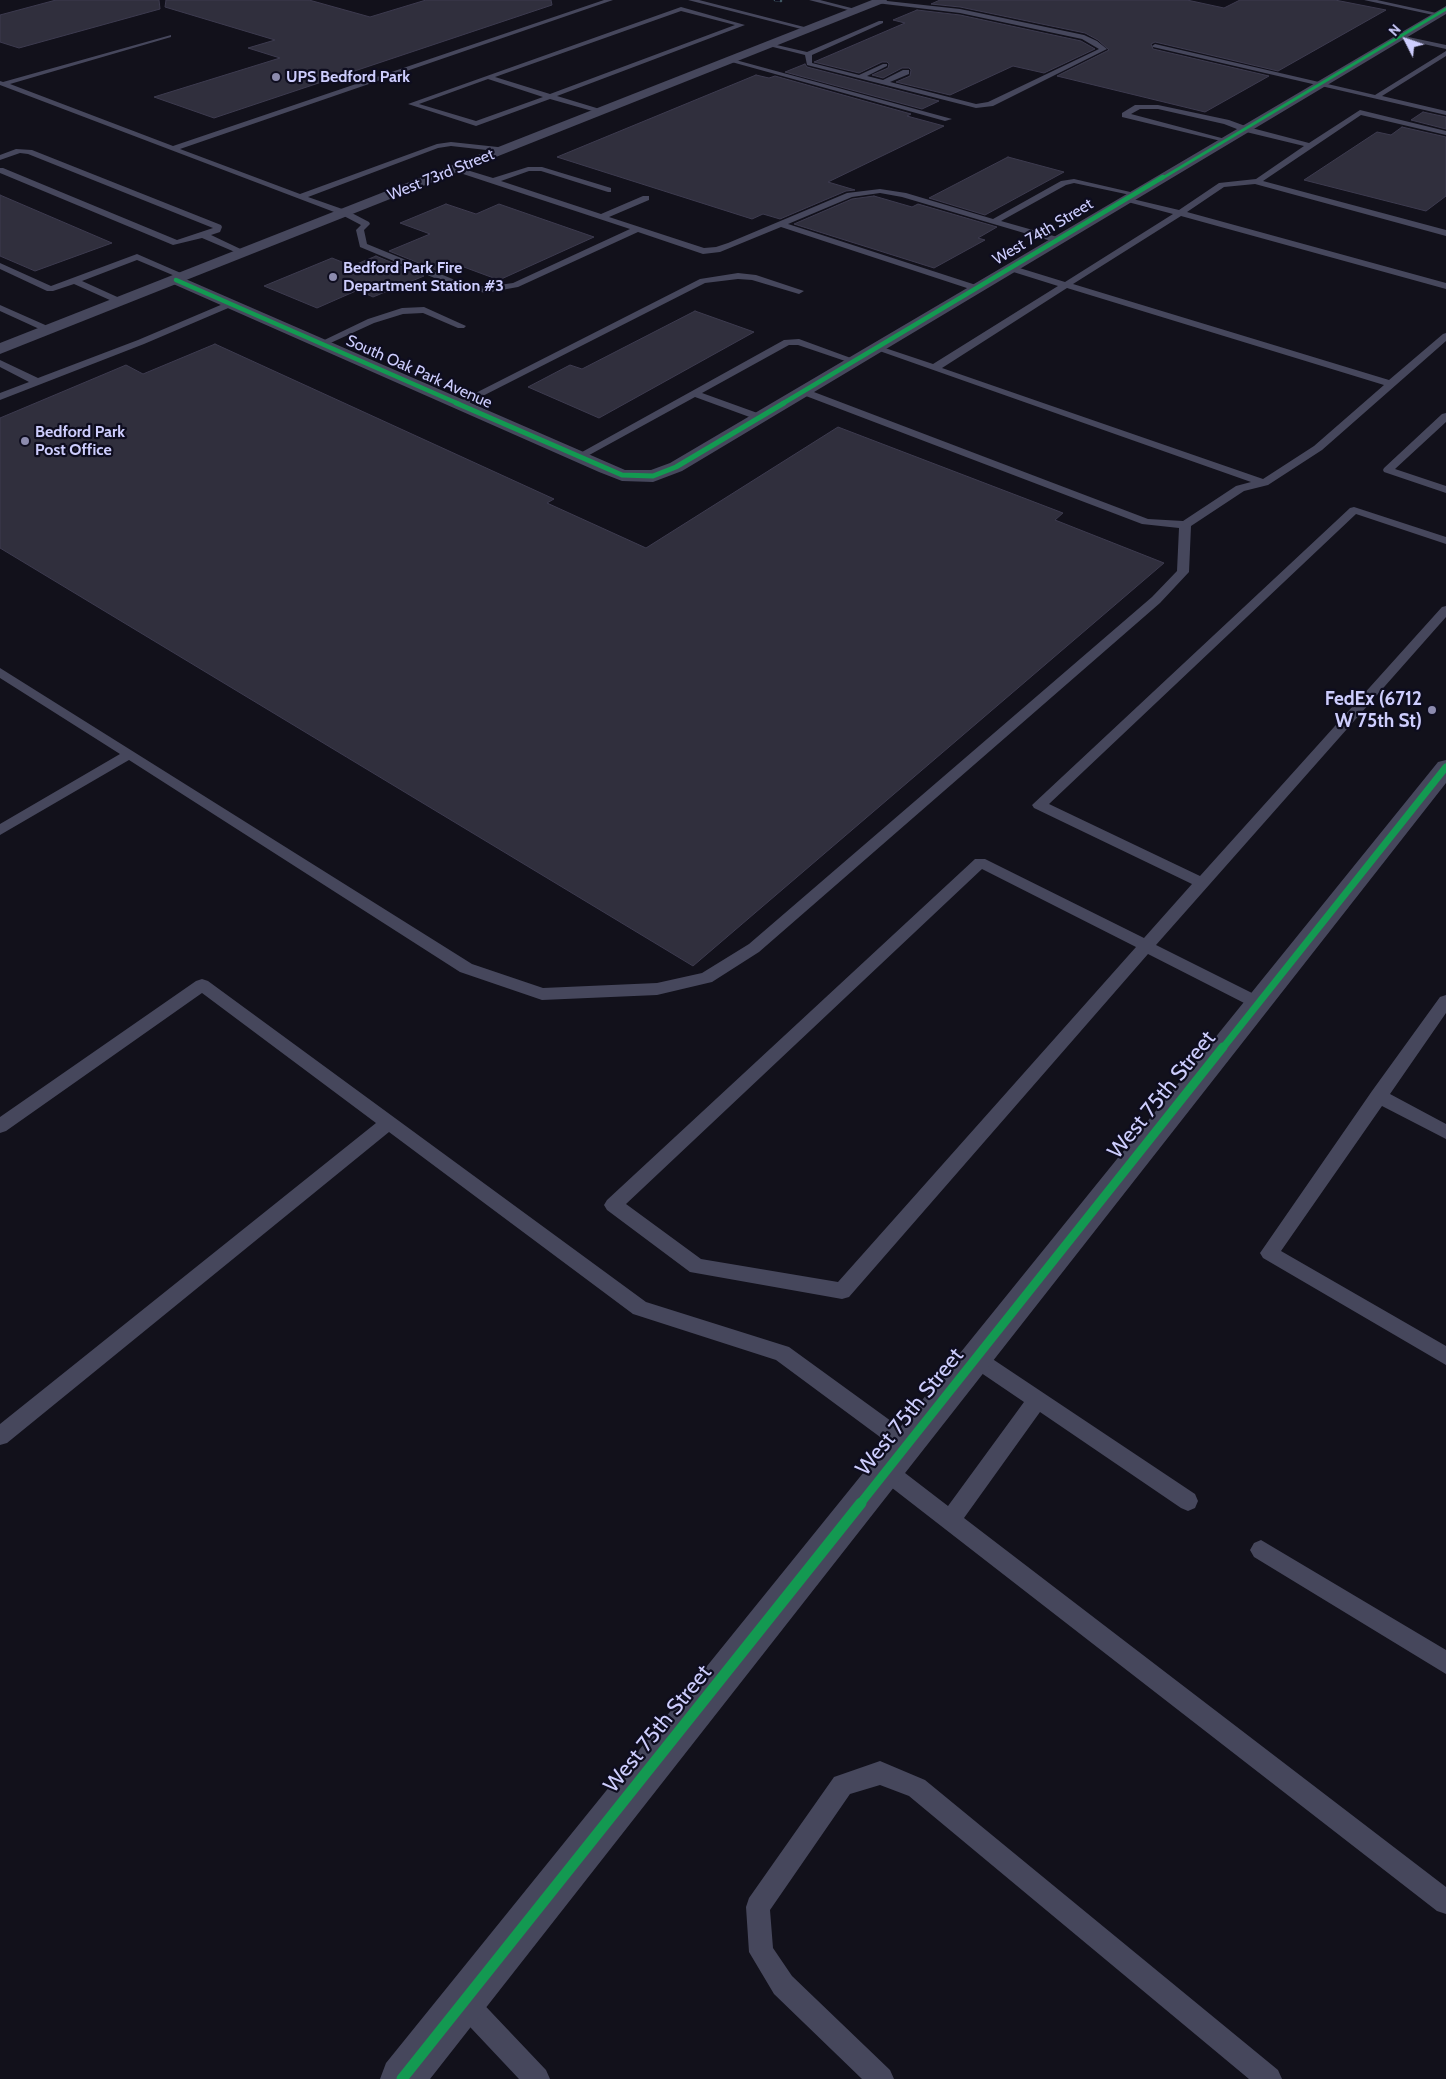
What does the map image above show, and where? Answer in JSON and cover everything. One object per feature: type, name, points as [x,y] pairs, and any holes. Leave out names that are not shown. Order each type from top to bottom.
[{"type":"street","name":"West 73rd Street","points":[[0,349],[880,1]]},
{"type":"street","name":"West 74th Street","points":[[653,476],[676,467],[1399,37],[1442,9]]},
{"type":"street","name":"South Oak Park Avenue","points":[[180,278],[230,304],[578,457],[622,475],[653,476]]},
{"type":"street","name":"West 75th Street","points":[[402,2079],[1446,767]]},
{"type":"lane","points":[[173,149],[610,0]]},
{"type":"lane","points":[[691,0],[809,29]]},
{"type":"lane","points":[[812,0],[856,10]]},
{"type":"lane","points":[[1367,0],[1442,9]]},
{"type":"lane","points":[[808,54],[809,64],[976,106],[990,104],[1104,49],[1084,37],[960,11],[880,1]]},
{"type":"lane","points":[[681,9],[742,25],[551,97],[476,124],[412,104],[681,9]]},
{"type":"lane","points":[[768,45],[808,54],[881,22]]},
{"type":"lane","points":[[1,84],[169,36]]},
{"type":"lane","points":[[1399,37],[1446,47]]},
{"type":"lane","points":[[1155,46],[1446,112]]},
{"type":"lane","points":[[1376,97],[1446,53]]},
{"type":"lane","points":[[730,60],[948,119]]},
{"type":"lane","points":[[860,77],[885,65]]},
{"type":"lane","points":[[883,83],[906,72]]},
{"type":"lane","points":[[488,77],[600,112]]},
{"type":"lane","points":[[1,84],[345,213],[366,224],[360,230],[363,245],[452,282],[485,290],[515,285],[638,229]]},
{"type":"lane","points":[[1225,140],[1125,115],[1138,107],[1158,107],[1226,122],[1245,129],[1312,146]]},
{"type":"lane","points":[[934,368],[1222,185],[1259,181],[1360,112],[1446,133]]},
{"type":"lane","points":[[300,197],[437,146],[451,144],[504,150]]},
{"type":"lane","points":[[0,158],[19,151],[29,152],[218,227],[217,230],[176,243],[0,170]]},
{"type":"lane","points":[[457,169],[703,250],[717,250],[731,245],[850,195],[880,191],[903,195],[1058,240]]},
{"type":"lane","points":[[493,181],[528,169],[542,169],[608,190]]},
{"type":"lane","points":[[995,221],[1064,183],[1074,181],[1131,196],[1180,213],[1446,286]]},
{"type":"lane","points":[[1259,181],[1257,182],[1446,233]]},
{"type":"lane","points":[[602,217],[646,198]]},
{"type":"lane","points":[[780,224],[976,288]]},
{"type":"lane","points":[[203,235],[245,253]]},
{"type":"lane","points":[[0,266],[50,290],[137,257],[180,278]]},
{"type":"lane","points":[[1010,268],[1391,384]]},
{"type":"lane","points":[[459,404],[703,281],[738,276],[753,277],[799,291]]},
{"type":"lane","points":[[74,281],[121,302]]},
{"type":"lane","points":[[0,397],[141,342],[230,304]]},
{"type":"lane","points":[[0,308],[49,330]]},
{"type":"lane","points":[[321,344],[371,320],[402,311],[424,310],[462,326]]},
{"type":"lane","points":[[802,392],[1146,522],[1185,525],[1240,488],[1264,483],[1318,448],[1446,336]]},
{"type":"lane","points":[[578,457],[787,342],[799,342],[854,361]]},
{"type":"lane","points":[[876,348],[1264,483]]},
{"type":"lane","points":[[0,362],[37,382]]},
{"type":"lane","points":[[694,393],[759,417]]},
{"type":"lane","points":[[1446,416],[1388,470],[1446,490]]},
{"type":"lane","points":[[1202,883],[1039,805],[1354,510],[1446,541]]},
{"type":"lane","points":[[0,672],[466,968],[542,994],[657,988],[706,978],[754,948],[1156,600],[1183,572],[1185,525]]},
{"type":"lane","points":[[1258,1003],[1146,946],[980,862],[613,1205],[697,1266],[842,1291],[1146,946],[1446,610]]},
{"type":"lane","points":[[0,830],[130,754]]},
{"type":"lane","points":[[0,1126],[202,985],[640,1308],[782,1353],[906,1444]]},
{"type":"lane","points":[[1444,1009],[1378,1096],[1269,1254],[1446,1356]]},
{"type":"lane","points":[[1378,1096],[1446,1132]]},
{"type":"lane","points":[[0,1436],[388,1123]]},
{"type":"lane","points":[[975,1358],[1188,1501]]},
{"type":"lane","points":[[950,1521],[1037,1400]]},
{"type":"lane","points":[[885,1470],[1446,1902]]},
{"type":"lane","points":[[1261,1550],[1446,1662]]},
{"type":"lane","points":[[881,2079],[784,1985],[761,1952],[758,1907],[842,1785],[880,1773],[917,1788],[1269,2079]]},
{"type":"lane","points":[[464,2002],[537,2079]]},
{"type":"building","points":[[56,0],[159,0],[160,9],[19,48],[0,42],[0,15]]},
{"type":"building","name":"UPS Bedford Park","points":[[166,0],[309,0],[370,17],[426,0],[551,0],[552,5],[214,118],[154,97],[280,58],[248,48],[275,40],[165,7]]},
{"type":"building","points":[[940,0],[1187,0],[1224,8],[1240,0],[1335,0],[1386,10],[1278,71],[1155,42],[1151,44],[1153,49],[1269,76],[1205,112],[1057,76],[1109,50],[1098,40],[1085,33],[960,7],[931,4]]},
{"type":"building","points":[[917,10],[960,15],[1081,41],[1095,49],[1044,73],[1013,66],[950,95],[896,82],[910,76],[911,70],[909,68],[902,68],[883,78],[872,75],[888,68],[889,64],[887,62],[882,62],[859,73],[814,62],[905,23],[893,20]]},
{"type":"building","points":[[805,64],[807,67],[939,101],[922,109],[785,72]]},
{"type":"building","points":[[756,75],[769,78],[775,76],[911,114],[907,116],[944,126],[828,182],[855,190],[846,191],[780,219],[763,214],[752,219],[557,157]]},
{"type":"building","points":[[1423,112],[1446,117],[1446,129],[1411,120]]},
{"type":"building","points":[[1402,127],[1446,137],[1446,196],[1426,211],[1304,180],[1377,132],[1391,135]]},
{"type":"building","points":[[1008,157],[1064,172],[985,215],[929,198]]},
{"type":"building","points":[[0,195],[112,243],[35,271],[0,256]]},
{"type":"building","points":[[874,196],[912,207],[918,204],[997,227],[978,238],[985,240],[934,268],[794,224],[852,199]]},
{"type":"building","points":[[446,204],[476,214],[499,204],[594,237],[499,280],[453,263],[436,270],[389,251],[430,234],[400,223]]},
{"type":"building","name":"Bedford Park Fire Department Station #3","points":[[376,256],[424,276],[373,297],[358,290],[317,308],[264,286],[332,258],[352,266]]},
{"type":"building","points":[[695,311],[754,332],[599,418],[528,387],[570,365],[582,369]]},
{"type":"building","points":[[215,344],[554,499],[547,503],[646,548],[838,427],[1063,513],[1055,520],[1164,563],[693,966],[0,548],[0,418],[126,365],[143,374]]},
{"type":"railway","points":[[775,0],[781,1]]},
{"type":"cycle path","points":[[176,280],[622,475],[653,476],[676,467],[1446,9]]},
{"type":"cycle path","points":[[402,2079],[1446,767]]},
{"type":"place","name":"UPS Bedford Park","points":[[276,77]]},
{"type":"place","name":"Bedford Park Fire Department Station #3","points":[[333,277]]},
{"type":"place","name":"Bedford Park Post Office","points":[[25,441]]},
{"type":"place","name":"FedEx (6712 W 75th St)","points":[[1432,710]]}]
